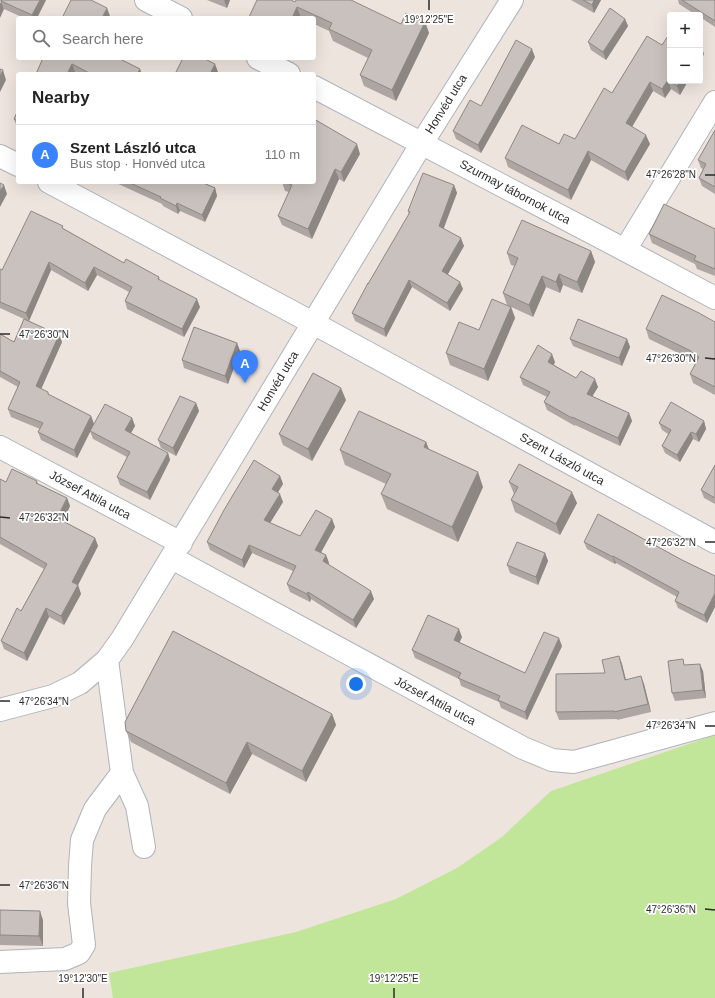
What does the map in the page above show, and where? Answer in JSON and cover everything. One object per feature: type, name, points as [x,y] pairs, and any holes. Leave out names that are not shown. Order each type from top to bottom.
[{"type":"street","points":[[146,0],[177,16]]},
{"type":"street","name":"Honvéd utca","points":[[0,710],[53,696],[80,683],[107,660],[122,639],[422,143],[512,0]]},
{"type":"street","points":[[262,60],[285,72]]},
{"type":"street","name":"Szurmay tábornok utca","points":[[316,88],[715,298]]},
{"type":"street","points":[[625,250],[715,102]]},
{"type":"street","points":[[0,156],[16,164]]},
{"type":"street","name":"Szent László utca","points":[[53,184],[313,323],[715,542]]},
{"type":"street","name":"József Attila utca","points":[[0,447],[176,550],[523,748],[552,760],[574,762],[715,722]]},
{"type":"street","points":[[107,660],[122,773],[137,806],[144,847]]},
{"type":"street","points":[[0,962],[65,959],[79,954],[84,945],[80,903],[82,840],[95,809],[122,773]]},
{"type":"green space","points":[[715,735],[715,998],[113,998],[109,973],[296,932],[396,899],[457,868],[502,837],[551,791]]},
{"type":"building","points":[[40,0],[32,15],[1,1]]},
{"type":"building","points":[[71,0],[91,0],[107,8],[103,16],[63,16]]},
{"type":"building","points":[[257,0],[291,0],[295,2],[296,0],[351,0],[401,24],[406,13],[425,22],[392,90],[360,75],[372,50],[329,29],[332,23],[297,7],[293,16],[249,16]]},
{"type":"building","points":[[583,0],[594,0],[592,5]]},
{"type":"building","points":[[682,0],[715,0],[715,21]]},
{"type":"building","points":[[610,8],[625,19],[603,52],[588,42]]},
{"type":"building","points":[[647,36],[662,45],[667,38],[667,82],[662,89],[650,82],[626,123],[646,135],[625,172],[588,151],[568,190],[505,158],[522,125],[559,144],[564,134],[575,139],[604,88],[612,93]]},
{"type":"building","points":[[516,40],[532,49],[478,145],[453,131],[470,100],[481,106]]},
{"type":"building","points":[[42,60],[122,60],[140,69],[138,72],[87,72],[72,64],[68,72],[37,72]]},
{"type":"building","points":[[182,60],[207,60],[215,64],[211,72],[176,72]]},
{"type":"building","points":[[0,69],[3,70],[0,76]]},
{"type":"building","points":[[316,120],[357,144],[341,172],[335,169],[308,229],[278,216],[292,185],[289,184],[316,184]]},
{"type":"building","points":[[715,130],[715,187],[699,178],[706,164],[698,160]]},
{"type":"building","points":[[423,173],[454,185],[439,226],[461,238],[442,271],[460,282],[447,303],[409,280],[384,329],[352,313],[410,212],[408,211]]},
{"type":"building","points":[[0,183],[4,185],[0,191]]},
{"type":"building","points":[[132,184],[206,184],[215,188],[202,215],[177,203],[176,206],[160,198],[161,197]]},
{"type":"building","points":[[664,204],[715,229],[715,269],[694,260],[696,256],[649,234]]},
{"type":"building","points":[[31,211],[63,226],[62,228],[124,263],[126,259],[159,277],[158,279],[197,299],[182,329],[125,301],[132,287],[94,267],[85,283],[49,262],[26,313],[0,302],[0,269],[2,270]]},
{"type":"building","points":[[522,220],[591,251],[577,282],[559,274],[556,282],[542,276],[529,305],[503,293],[518,258],[507,253]]},
{"type":"building","points":[[662,295],[715,322],[715,387],[690,374],[699,357],[691,351],[646,329]]},
{"type":"building","points":[[492,299],[511,307],[484,369],[446,353],[459,322],[479,330]]},
{"type":"building","points":[[24,319],[59,335],[36,386],[48,392],[48,394],[91,416],[74,450],[38,432],[43,423],[8,409],[20,382],[0,371],[0,334],[14,342]]},
{"type":"building","points":[[578,319],[627,339],[619,358],[570,339]]},
{"type":"building","points":[[194,327],[237,343],[225,376],[182,360]]},
{"type":"building","points":[[538,345],[552,354],[548,362],[576,378],[581,371],[595,379],[587,394],[629,413],[618,438],[572,418],[544,402],[550,392],[520,377]]},
{"type":"building","points":[[313,373],[341,388],[308,449],[279,434]]},
{"type":"building","points":[[180,396],[196,403],[173,448],[158,440]]},
{"type":"building","points":[[671,402],[704,421],[696,434],[691,432],[677,455],[662,446],[671,430],[659,423]]},
{"type":"building","points":[[105,404],[132,418],[125,430],[168,453],[147,492],[117,477],[130,452],[90,431]]},
{"type":"building","points":[[359,411],[426,442],[424,447],[478,472],[452,527],[381,494],[391,474],[340,450]]},
{"type":"building","points":[[254,460],[280,476],[272,489],[280,494],[264,520],[300,536],[316,510],[332,519],[315,550],[326,555],[323,561],[371,591],[353,620],[308,592],[307,594],[287,584],[296,566],[249,545],[242,560],[207,542]]},
{"type":"building","points":[[519,464],[572,492],[556,524],[511,500],[518,487],[509,482]]},
{"type":"building","points":[[715,465],[715,498],[701,490]]},
{"type":"building","points":[[12,469],[67,498],[57,518],[95,538],[72,582],[78,585],[61,616],[46,608],[24,653],[1,641],[17,608],[21,611],[47,564],[0,537],[0,479],[6,482]]},
{"type":"building","points":[[598,514],[682,560],[715,576],[715,593],[704,615],[675,601],[679,592],[584,542]]},
{"type":"building","points":[[517,542],[545,553],[536,577],[507,565]]},
{"type":"building","points":[[428,615],[459,629],[454,640],[525,673],[544,632],[559,638],[525,712],[498,700],[500,696],[458,678],[461,673],[412,650]]},
{"type":"building","points":[[173,631],[332,714],[302,771],[247,742],[226,783],[126,731],[125,722]]},
{"type":"building","points":[[619,656],[625,680],[641,676],[648,704],[614,712],[556,712],[556,674],[605,673],[602,660]]},
{"type":"building","points":[[683,659],[684,665],[700,664],[703,690],[672,693],[668,661]]},
{"type":"building","points":[[0,910],[40,911],[39,936],[0,935]]},
{"type":"place","name":"Szent László utca","points":[[245,383]]}]
